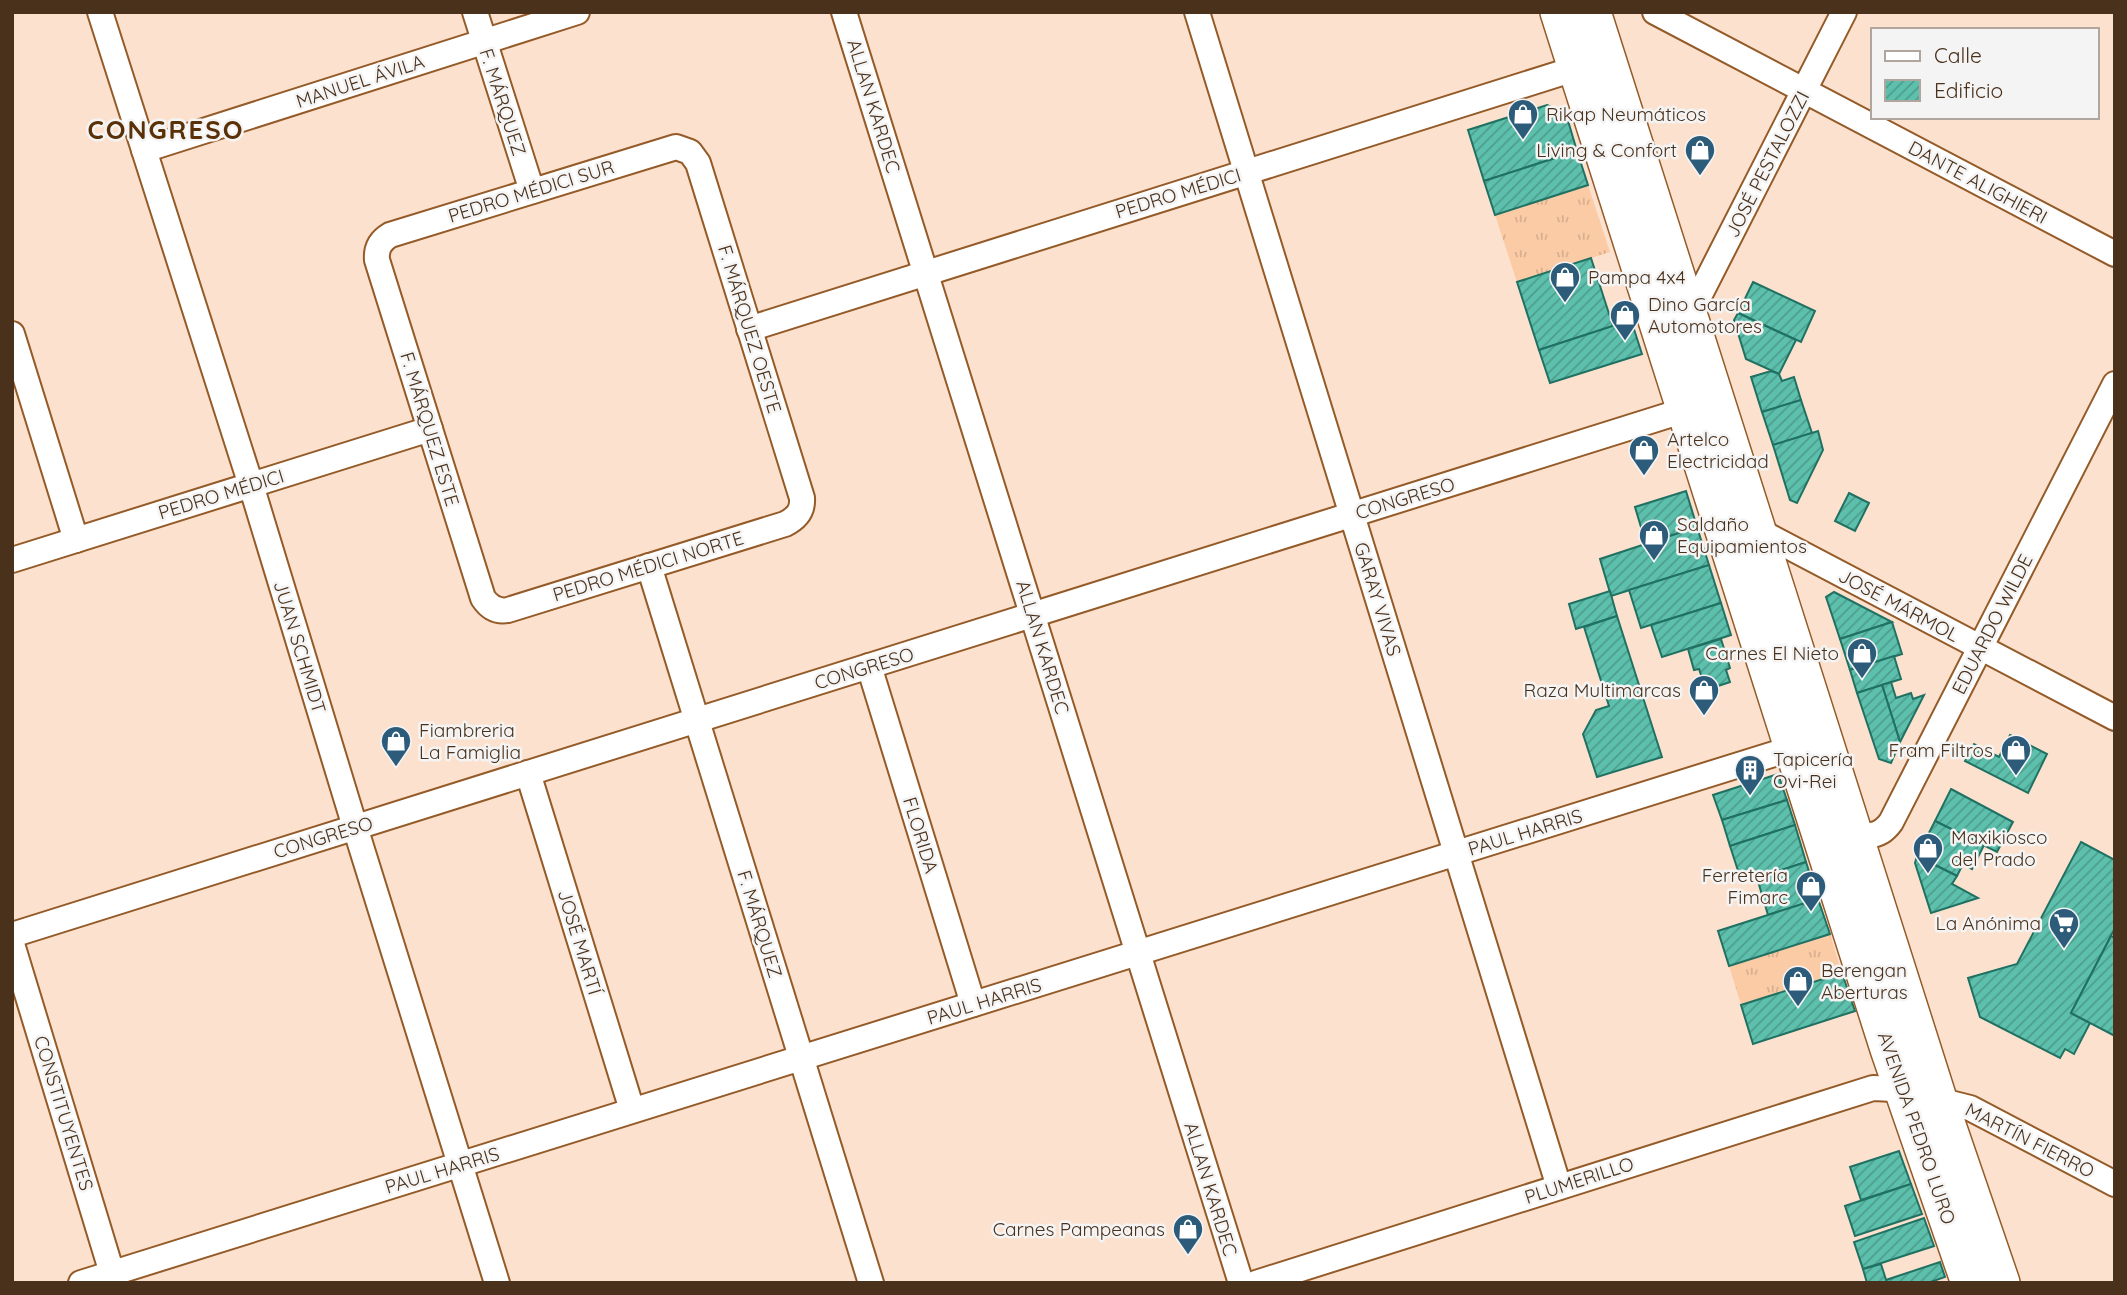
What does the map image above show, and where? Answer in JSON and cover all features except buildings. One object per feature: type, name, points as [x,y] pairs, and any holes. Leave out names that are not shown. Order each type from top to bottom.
[{"type":"main road","name":"AVENIDA PEDRO LURO","points":[[1559,12],[1592,63],[1689,316],[1701,405],[1757,530],[1938,1099],[2001,1283]]},
{"type":"main road","name":"AVENIDA PEDRO LURO","points":[[1592,12],[1592,63],[1701,405],[1793,748],[1903,1091],[1970,1283]]},
{"type":"street","name":"JUAN SCHMIDT","points":[[100,12],[251,485],[494,1282]]},
{"type":"street","name":"F. MÁRQUEZ","points":[[475,12],[532,191]]},
{"type":"street","name":"MANUEL ÁVILA","points":[[144,150],[577,12]]},
{"type":"street","name":"ALLAN KARDEC","points":[[844,12],[1241,1283]]},
{"type":"street","name":"GARAY VIVAS","points":[[1197,12],[1559,1186]]},
{"type":"street","name":"DANTE ALIGHIERI","points":[[1655,12],[2115,254]]},
{"type":"street","name":"JOSÉ PESTALOZZI","points":[[1689,316],[1844,12]]},
{"type":"street","name":"PEDRO MÉDICI","points":[[749,329],[1592,63]]},
{"type":"street","name":"PEDRO MÉDICI SUR","points":[[379,246],[390,236],[669,148],[687,150]]},
{"type":"street","name":"F. MÁRQUEZ OESTE","points":[[687,150],[698,163],[802,498],[800,512]]},
{"type":"street","name":"F. MÁRQUEZ ESTE","points":[[379,246],[377,261],[429,429],[483,598],[493,608]]},
{"type":"street","points":[[12,334],[76,540]]},
{"type":"street","name":"EDUARDO WILDE","points":[[1852,826],[1867,836],[1878,834],[1888,826],[2115,384]]},
{"type":"street","name":"CONGRESO","points":[[12,935],[1701,405]]},
{"type":"street","name":"PEDRO MÉDICI","points":[[12,560],[429,429]]},
{"type":"street","name":"PEDRO MÉDICI NORTE","points":[[493,608],[508,610],[785,524],[800,512]]},
{"type":"street","name":"JOSÉ MÁRMOL","points":[[1757,530],[2115,718]]},
{"type":"street","name":"F. MÁRQUEZ","points":[[649,566],[870,1283]]},
{"type":"street","name":"FLORIDA","points":[[869,666],[973,1004]]},
{"type":"street","points":[[1793,748],[1852,826]]},
{"type":"street","name":"PAUL HARRIS","points":[[81,1283],[113,1278],[460,1164],[1793,748]]},
{"type":"street","name":"JOSÉ MARTÍ","points":[[528,773],[632,1110]]},
{"type":"street","name":"CONSTITUYENTES","points":[[12,944],[113,1278]]},
{"type":"street","name":"PLUMERILLO","points":[[1256,1283],[1862,1090],[1883,1088],[1903,1091]]},
{"type":"street","name":"MARTÍN FIERRO","points":[[1903,1091],[1980,1112],[2115,1184]]},
{"type":"green space","points":[[1588,185],[1610,252],[1517,282],[1495,215]]},
{"type":"green space","points":[[1830,934],[1842,973],[1741,1005],[1729,966]]},
{"type":"place","name":"Rikap Neumáticos","points":[[1523,141]]},
{"type":"place","name":"Living & Confort","points":[[1700,177]]},
{"type":"place","name":"Pampa 4x4","points":[[1565,304]]},
{"type":"place","name":"Dino García Automotores","points":[[1625,342]]},
{"type":"place","name":"Artelco Electricidad","points":[[1644,477]]},
{"type":"place","name":"Saldaño Equipamientos","points":[[1654,562]]},
{"type":"place","name":"Carnes El Nieto","points":[[1862,680]]},
{"type":"place","name":"Raza Multimarcas","points":[[1704,717]]},
{"type":"place","name":"Fiambreria La Famiglia","points":[[396,768]]},
{"type":"place","name":"Fram Filtros","points":[[2016,777]]},
{"type":"place","name":"Tapicería Ovi-Rei","points":[[1750,797]]},
{"type":"place","name":"Maxikiosco del Prado","points":[[1928,875]]},
{"type":"place","name":"Ferretería Fimarc","points":[[1811,913]]},
{"type":"place","name":"La Anónima","points":[[2064,950]]},
{"type":"place","name":"Berengan Aberturas","points":[[1798,1008]]},
{"type":"place","name":"Carnes Pampeanas","points":[[1188,1256]]},
{"type":"district","name":"CONGRESO","points":[[166,130]]}]
